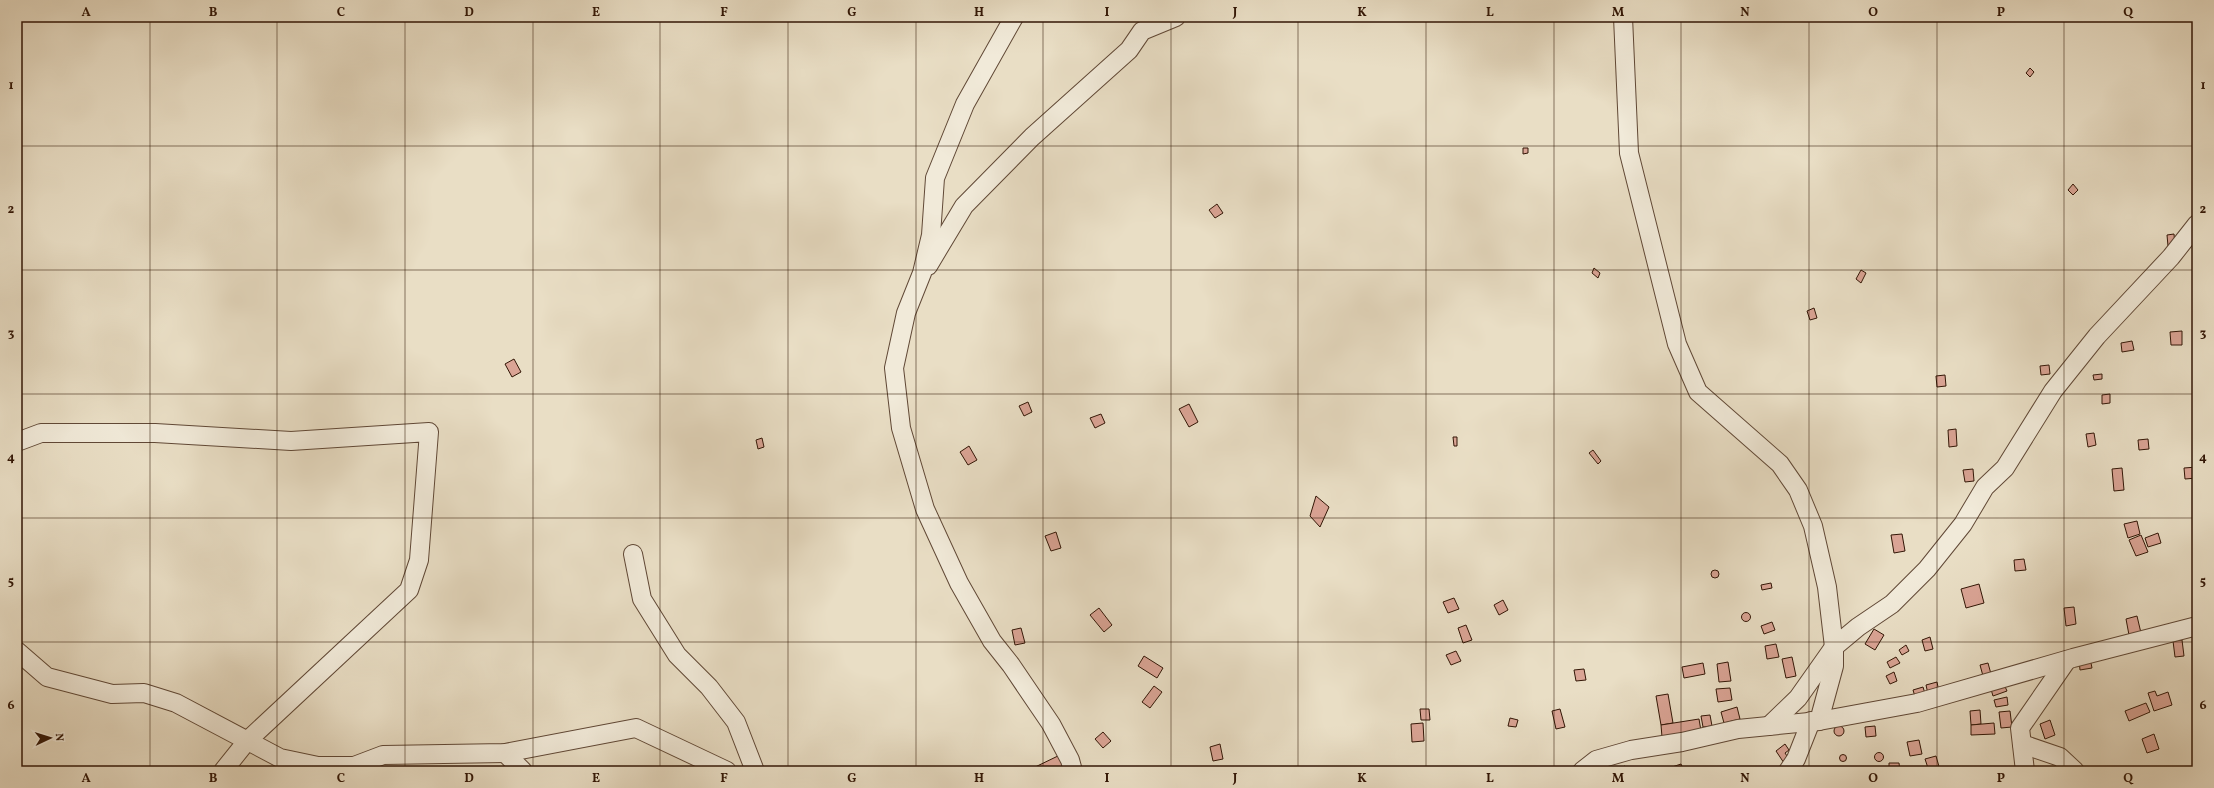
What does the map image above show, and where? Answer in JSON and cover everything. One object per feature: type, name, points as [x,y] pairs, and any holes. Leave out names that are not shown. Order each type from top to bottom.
[{"type":"street","points":[[1014,17],[965,104],[935,178],[931,235],[922,273],[906,314],[894,368],[901,428],[925,509],[959,583],[992,641],[1011,665],[1051,724],[1070,760],[1074,771]]},
{"type":"street","points":[[922,273],[945,241],[964,206],[996,173],[1129,50],[1142,31],[1176,17]]},
{"type":"street","points":[[1623,17],[1629,153],[1677,344],[1698,392],[1780,464],[1798,490],[1812,526],[1827,587],[1834,647],[1834,666],[1815,721],[1796,759],[1788,771]]},
{"type":"street","points":[[1769,726],[1798,698],[1834,647],[1858,627],[1892,604],[1927,570],[1963,524],[1986,487],[2005,468],[2053,391],[2097,336],[2171,257],[2197,224]]},
{"type":"street","points":[[17,442],[41,433],[155,433],[291,441],[429,432],[419,560],[409,590],[247,741],[224,771]]},
{"type":"street","points":[[633,554],[642,598],[676,655],[709,687],[736,722],[754,771]]},
{"type":"street","points":[[1582,771],[1596,760],[1631,750],[1682,742],[1738,729],[1815,721],[1917,702],[2067,660],[2197,626]]},
{"type":"street","points":[[17,651],[47,676],[112,694],[144,693],[176,703],[280,758],[318,766],[354,766],[383,756],[506,753],[636,728],[726,771]]},
{"type":"street","points":[[2025,771],[2020,728],[2067,660]]},
{"type":"street","points":[[730,771],[743,740]]},
{"type":"street","points":[[2022,744],[2060,757],[2076,771]]},
{"type":"street","points":[[506,753],[523,771]]},
{"type":"building","points":[[2030,68],[2034,72],[2030,77],[2026,73]]},
{"type":"building","points":[[1523,148],[1528,148],[1528,153],[1523,154]]},
{"type":"building","points":[[2073,184],[2078,190],[2073,195],[2068,190]]},
{"type":"building","points":[[1217,204],[1223,213],[1215,218],[1209,210]]},
{"type":"building","points":[[2174,234],[2175,245],[2168,246],[2167,235]]},
{"type":"building","points":[[1594,268],[1600,273],[1598,278],[1592,273]]},
{"type":"building","points":[[1861,270],[1866,273],[1861,283],[1856,279]]},
{"type":"building","points":[[1814,308],[1817,318],[1810,320],[1807,311]]},
{"type":"building","points":[[2182,331],[2182,345],[2171,345],[2170,332]]},
{"type":"building","points":[[2132,341],[2134,350],[2122,352],[2121,343]]},
{"type":"building","points":[[514,359],[521,372],[512,377],[505,364]]},
{"type":"building","points":[[2049,365],[2050,374],[2041,375],[2040,366]]},
{"type":"building","points":[[2102,374],[2102,379],[2094,380],[2093,375]]},
{"type":"building","points":[[1945,375],[1946,386],[1937,387],[1936,376]]},
{"type":"building","points":[[2110,394],[2110,403],[2102,404],[2102,395]]},
{"type":"building","points":[[1028,402],[1032,412],[1024,416],[1019,406]]},
{"type":"building","points":[[1189,404],[1198,422],[1189,427],[1179,409]]},
{"type":"building","points":[[1101,414],[1105,423],[1095,428],[1090,418]]},
{"type":"building","points":[[1956,429],[1957,446],[1949,447],[1948,430]]},
{"type":"building","points":[[2094,433],[2096,445],[2088,447],[2086,434]]},
{"type":"building","points":[[1453,437],[1457,437],[1457,446],[1454,446]]},
{"type":"building","points":[[762,438],[764,447],[758,449],[756,440]]},
{"type":"building","points":[[2148,439],[2149,449],[2139,450],[2138,440]]},
{"type":"building","points":[[969,446],[977,460],[968,465],[960,452]]},
{"type":"building","points":[[1593,450],[1601,461],[1598,464],[1589,453]]},
{"type":"building","points":[[2197,467],[2197,478],[2185,479],[2184,468]]},
{"type":"building","points":[[2122,468],[2124,490],[2114,491],[2112,469]]},
{"type":"building","points":[[1973,469],[1974,481],[1965,482],[1963,470]]},
{"type":"building","points":[[1316,496],[1329,507],[1320,527],[1310,516]]},
{"type":"building","points":[[2137,521],[2140,534],[2128,538],[2124,524]]},
{"type":"building","points":[[1056,532],[1061,548],[1051,551],[1045,536]]},
{"type":"building","points":[[2158,533],[2161,543],[2148,547],[2145,538]]},
{"type":"building","points":[[1902,534],[1905,551],[1894,553],[1891,535]]},
{"type":"building","points":[[2141,535],[2148,552],[2136,556],[2129,540]]},
{"type":"building","points":[[2024,559],[2026,570],[2015,571],[2014,560]]},
{"type":"building","points":[[1715,570],[1718,571],[1718,577],[1715,578],[1712,577],[1711,574],[1712,571]]},
{"type":"building","points":[[1771,583],[1772,588],[1762,590],[1761,585]]},
{"type":"building","points":[[1979,584],[1984,603],[1966,608],[1961,589]]},
{"type":"building","points":[[1454,598],[1459,609],[1448,613],[1443,602]]},
{"type":"building","points":[[1503,600],[1508,610],[1499,615],[1494,605]]},
{"type":"building","points":[[2074,607],[2076,624],[2066,626],[2064,608]]},
{"type":"building","points":[[1099,608],[1112,625],[1104,632],[1090,615]]},
{"type":"building","points":[[1746,612],[1751,617],[1746,622],[1741,617]]},
{"type":"building","points":[[2137,616],[2141,633],[2129,635],[2126,619]]},
{"type":"building","points":[[1772,622],[1775,630],[1764,634],[1761,626]]},
{"type":"building","points":[[1466,625],[1472,640],[1463,643],[1458,628]]},
{"type":"building","points":[[1021,628],[1025,643],[1015,645],[1012,630]]},
{"type":"building","points":[[1874,629],[1884,635],[1875,650],[1865,644]]},
{"type":"building","points":[[1930,637],[1933,649],[1925,651],[1922,640]]},
{"type":"building","points":[[2182,640],[2184,656],[2175,657],[2173,641]]},
{"type":"building","points":[[1776,644],[1779,657],[1767,659],[1765,646]]},
{"type":"building","points":[[1906,645],[1909,651],[1902,655],[1899,650]]},
{"type":"building","points":[[1456,651],[1461,661],[1451,665],[1446,655]]},
{"type":"building","points":[[1144,656],[1163,668],[1157,678],[1138,666]]},
{"type":"building","points":[[1792,657],[1796,676],[1786,678],[1782,659]]},
{"type":"building","points":[[1896,657],[1900,663],[1890,668],[1887,662]]},
{"type":"building","points":[[2090,658],[2092,668],[2080,670],[2079,660]]},
{"type":"building","points":[[1728,662],[1731,681],[1719,682],[1717,664]]},
{"type":"building","points":[[1703,663],[1705,674],[1684,678],[1682,667]]},
{"type":"building","points":[[1988,663],[1991,674],[1983,676],[1980,665]]},
{"type":"building","points":[[1584,669],[1586,680],[1576,681],[1574,670]]},
{"type":"building","points":[[1894,672],[1897,681],[1890,684],[1886,676]]},
{"type":"building","points":[[1937,682],[1939,692],[1928,694],[1926,685]]},
{"type":"building","points":[[2003,682],[2007,691],[1993,696],[1990,686]]},
{"type":"building","points":[[1154,686],[1162,692],[1150,708],[1142,702]]},
{"type":"building","points":[[1923,687],[1926,697],[1916,700],[1913,690]]},
{"type":"building","points":[[1730,688],[1732,700],[1718,702],[1716,689]]},
{"type":"building","points":[[2155,691],[2157,696],[2168,692],[2172,705],[2154,711],[2148,693]]},
{"type":"building","points":[[1668,694],[1673,723],[1661,725],[1656,696]]},
{"type":"building","points":[[2007,697],[2008,705],[1996,707],[1994,700]]},
{"type":"building","points":[[2146,703],[2150,712],[2129,721],[2125,711]]},
{"type":"building","points":[[1737,707],[1740,719],[1724,723],[1721,712]]},
{"type":"building","points":[[1420,709],[1429,709],[1430,720],[1421,720]]},
{"type":"building","points":[[1560,709],[1565,727],[1556,729],[1552,711]]},
{"type":"building","points":[[1980,710],[1981,724],[1971,725],[1970,711]]},
{"type":"building","points":[[2010,711],[2012,727],[2001,728],[1999,712]]},
{"type":"building","points":[[1710,715],[1712,726],[1703,727],[1701,716]]},
{"type":"building","points":[[1510,718],[1518,720],[1516,727],[1508,726]]},
{"type":"building","points":[[1699,719],[1701,731],[1662,737],[1661,725]]},
{"type":"building","points":[[2050,720],[2055,735],[2045,739],[2040,724]]},
{"type":"building","points":[[1423,723],[1424,741],[1412,742],[1411,724]]},
{"type":"building","points":[[1994,723],[1995,734],[1971,735],[1971,725]]},
{"type":"building","points":[[1839,726],[1844,731],[1839,736],[1834,731]]},
{"type":"building","points":[[1875,726],[1876,736],[1866,737],[1865,727]]},
{"type":"building","points":[[1103,732],[1111,741],[1103,748],[1095,739]]},
{"type":"building","points":[[2154,734],[2159,749],[2147,753],[2142,739]]},
{"type":"building","points":[[1919,740],[1922,754],[1910,756],[1907,742]]},
{"type":"building","points":[[1220,744],[1223,759],[1213,761],[1210,747]]},
{"type":"building","points":[[1785,744],[1789,750],[1785,753],[1789,759],[1784,763],[1776,751]]},
{"type":"building","points":[[1877,753],[1881,753],[1883,757],[1881,761],[1877,761],[1875,759],[1875,755]]},
{"type":"building","points":[[1062,754],[1069,768],[1064,771],[1029,770]]},
{"type":"building","points":[[1843,754],[1846,755],[1846,761],[1843,762],[1840,761],[1839,758],[1840,755]]},
{"type":"building","points":[[1936,756],[1940,770],[1929,771],[1925,759]]},
{"type":"building","points":[[1889,763],[1899,763],[1900,771],[1889,771]]},
{"type":"building","points":[[1681,764],[1684,771],[1673,771],[1672,767]]},
{"type":"building","points":[[1625,766],[1627,771],[1613,770]]}]
